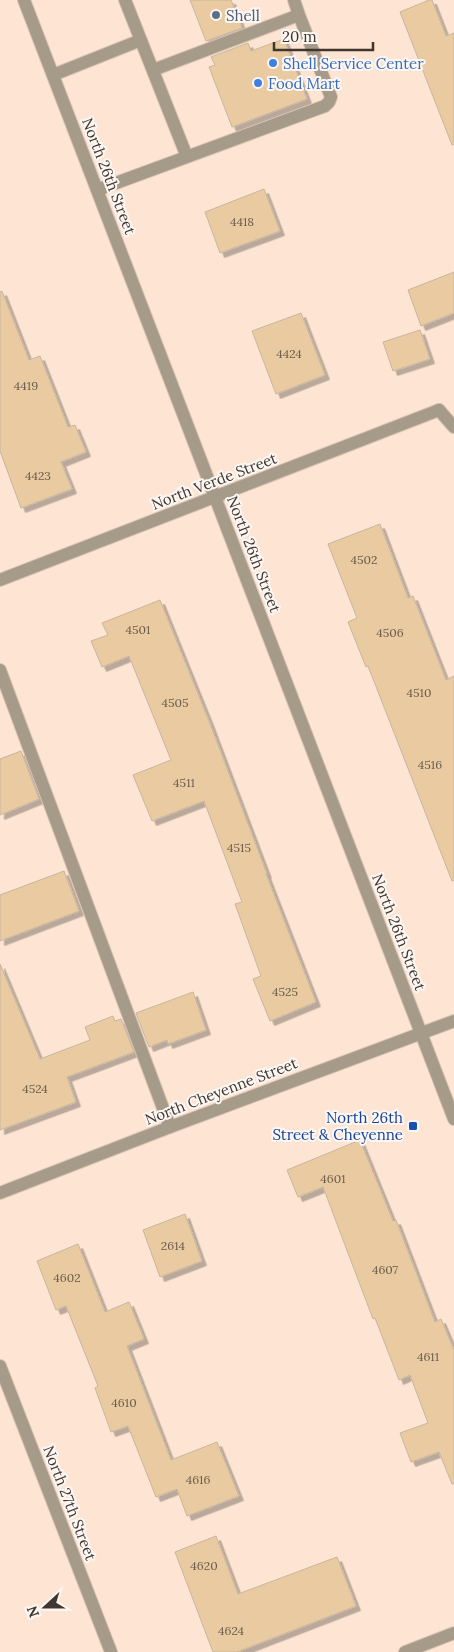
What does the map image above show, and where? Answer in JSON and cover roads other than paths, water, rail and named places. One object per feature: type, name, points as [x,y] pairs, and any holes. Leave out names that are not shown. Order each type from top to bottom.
[{"type":"street","name":"North 26th Street","points":[[24,0],[454,1120]]},
{"type":"street","points":[[125,0],[187,157]]},
{"type":"street","points":[[98,190],[325,106],[331,97],[294,0]]},
{"type":"street","points":[[153,70],[299,15]]},
{"type":"street","points":[[53,75],[141,40]]},
{"type":"street","name":"North Verde Street","points":[[0,580],[439,410],[454,427]]},
{"type":"street","points":[[0,670],[170,1127]]},
{"type":"street","name":"North Cheyenne Street","points":[[0,1193],[454,1021]]},
{"type":"street","name":"North 27th Street","points":[[0,1366],[111,1652]]},
{"type":"street","points":[[405,1652],[454,1632]]},
{"type":"place","name":"Shell","points":[[216,15]]},
{"type":"place","name":"Shell Service Center","points":[[273,63]]},
{"type":"place","name":"Food Mart","points":[[258,83]]},
{"type":"place","name":"North 26th Street & Cheyenne","points":[[413,1126]]}]
